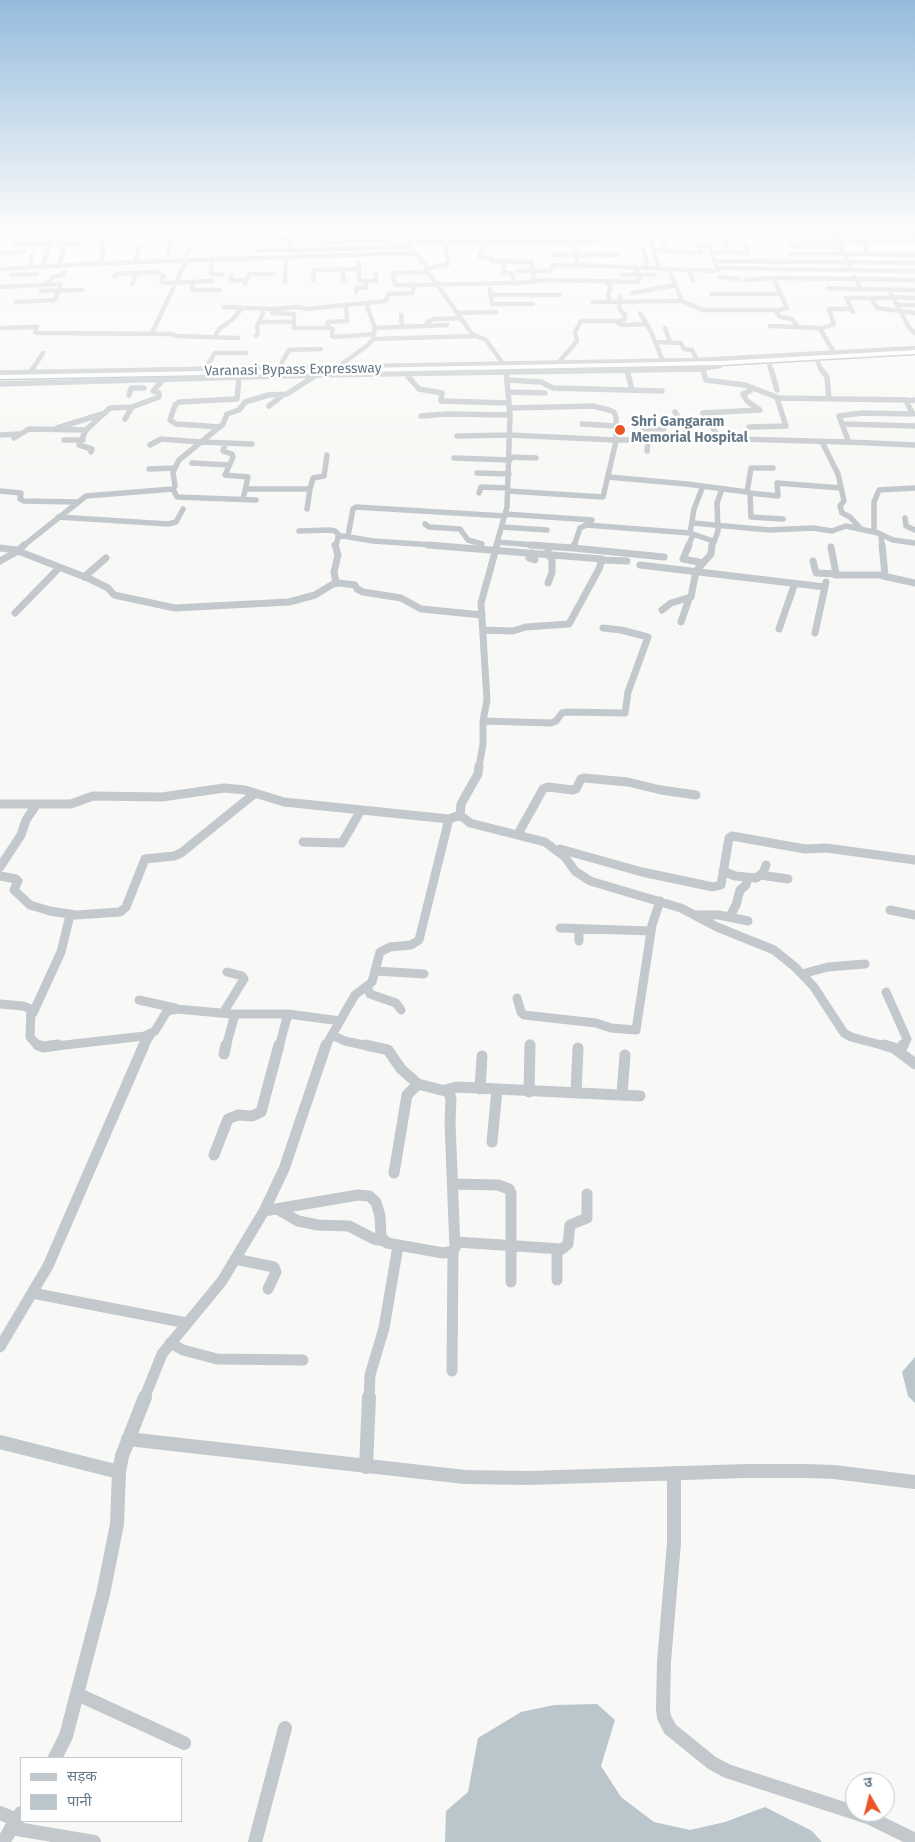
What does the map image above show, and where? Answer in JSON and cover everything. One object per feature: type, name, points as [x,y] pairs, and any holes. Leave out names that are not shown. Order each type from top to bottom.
[{"type":"highway","name":"Varanasi Bypass Expressway","points":[[0,376],[720,366],[818,362],[915,352]]},
{"type":"highway","name":"Varanasi Bypass Expressway","points":[[0,376],[720,363],[915,352]]},
{"type":"street","points":[[152,333],[160,316]]},
{"type":"street","points":[[215,337],[219,329],[236,316]]},
{"type":"street","points":[[256,336],[258,334],[257,326],[262,316]]},
{"type":"street","points":[[56,1757],[66,1736],[103,1594],[118,1524],[119,1472],[122,1456],[156,1368],[170,1343],[222,1281],[264,1211],[284,1169],[318,1066],[332,1035],[355,995],[368,987],[372,982],[380,952],[390,947],[411,945],[419,940],[454,817],[478,774],[487,700],[481,603],[494,548],[505,515],[508,490],[510,409],[508,380],[505,368],[486,340],[474,336],[334,337],[332,336],[333,329],[294,328],[294,316]]},
{"type":"street","points":[[327,328],[328,322],[347,320],[347,316]]},
{"type":"street","points":[[339,366],[366,348],[374,337],[375,328],[371,316]]},
{"type":"street","points":[[402,316],[402,327]]},
{"type":"street","points":[[427,326],[427,322],[434,319],[460,316],[474,336]]},
{"type":"street","points":[[559,362],[577,341],[575,332],[580,322],[592,320],[615,321],[626,319],[625,316]]},
{"type":"street","points":[[642,316],[651,332],[663,361]]},
{"type":"street","points":[[779,316],[792,319],[798,327]]},
{"type":"street","points":[[770,326],[821,328],[834,324],[832,316]]},
{"type":"street","points":[[903,316],[910,329],[915,333]]},
{"type":"street","points":[[905,320],[915,321]]},
{"type":"street","points":[[615,321],[621,325],[646,324]]},
{"type":"street","points":[[259,322],[294,322]]},
{"type":"street","points":[[375,328],[447,325]]},
{"type":"street","points":[[0,328],[37,327],[35,332],[37,333],[152,333],[238,338]]},
{"type":"street","points":[[821,328],[834,354]]},
{"type":"street","points":[[651,332],[666,330],[670,342]]},
{"type":"street","points":[[402,338],[404,345]]},
{"type":"street","points":[[655,342],[681,343],[684,349],[692,350],[697,360]]},
{"type":"street","points":[[226,346],[247,349],[243,368]]},
{"type":"street","points":[[282,367],[282,362],[289,350],[321,349]]},
{"type":"street","points":[[0,384],[123,383],[146,380],[182,381],[239,377],[406,374],[505,368],[559,362],[663,361],[915,352]]},
{"type":"street","points":[[30,373],[43,353]]},
{"type":"street","points":[[205,369],[215,353],[246,353]]},
{"type":"street","points":[[300,367],[301,359]]},
{"type":"street","points":[[818,362],[820,370],[827,377],[829,399]]},
{"type":"street","points":[[769,364],[778,390]]},
{"type":"street","points":[[0,376],[30,373],[339,366],[627,370],[703,369],[720,366]]},
{"type":"street","points":[[703,369],[706,380],[743,384],[777,398],[915,400]]},
{"type":"street","points":[[627,370],[632,390]]},
{"type":"street","points":[[406,374],[419,389],[442,393],[441,401],[510,409]]},
{"type":"street","points":[[269,406],[316,375]]},
{"type":"street","points":[[220,427],[176,424],[170,420],[175,405],[178,402],[237,399],[239,377]]},
{"type":"street","points":[[129,395],[130,388],[143,390],[146,380]]},
{"type":"street","points":[[91,452],[92,449],[79,446],[86,430],[110,408],[132,406],[159,396],[160,394],[153,391],[163,380]]},
{"type":"street","points":[[508,380],[540,382],[553,388],[662,391]]},
{"type":"street","points":[[744,419],[760,410],[747,401],[743,394],[750,391],[750,387]]},
{"type":"street","points":[[508,392],[545,393]]},
{"type":"street","points":[[256,500],[177,497],[173,489],[175,486],[174,468],[184,454],[225,422],[227,414],[239,410],[242,404],[264,396],[283,395]]},
{"type":"street","points":[[720,439],[703,413],[786,426],[777,398]]},
{"type":"street","points":[[908,400],[906,402],[914,415]]},
{"type":"street","points":[[125,418],[132,406]]},
{"type":"street","points":[[421,416],[564,406],[597,407],[614,412],[616,417],[615,440],[604,495],[600,497],[481,487],[479,493]]},
{"type":"street","points":[[675,412],[685,426],[688,439]]},
{"type":"street","points":[[848,442],[839,416],[841,415],[862,413],[914,415]]},
{"type":"street","points":[[52,429],[104,414]]},
{"type":"street","points":[[744,419],[754,440]]},
{"type":"street","points":[[582,424],[615,426]]},
{"type":"street","points":[[842,424],[915,426]]},
{"type":"street","points":[[647,451],[647,440],[642,427],[664,428]]},
{"type":"street","points":[[14,438],[26,430],[86,430]]},
{"type":"street","points":[[732,431],[738,439]]},
{"type":"street","points":[[0,435],[20,434]]},
{"type":"street","points":[[457,436],[510,436],[585,442],[738,439],[915,445]]},
{"type":"street","points":[[150,445],[161,439],[252,444]]},
{"type":"street","points":[[64,440],[83,440]]},
{"type":"street","points":[[822,442],[832,458],[841,488],[844,501],[840,506],[842,513],[861,529]]},
{"type":"street","points":[[225,443],[223,451],[233,455],[225,475],[248,477],[243,500]]},
{"type":"street","points":[[486,451],[486,459]]},
{"type":"street","points":[[307,509],[313,478],[324,476],[327,455]]},
{"type":"street","points":[[454,458],[536,458]]},
{"type":"street","points":[[192,463],[229,465]]},
{"type":"street","points":[[149,469],[174,468]]},
{"type":"street","points":[[773,468],[751,468],[748,493],[751,517],[782,519]]},
{"type":"street","points":[[477,473],[509,474]]},
{"type":"street","points":[[608,477],[703,486],[778,496],[777,480],[841,488]]},
{"type":"street","points":[[703,486],[694,509],[692,530],[684,559],[703,563]]},
{"type":"street","points":[[246,488],[310,489]]},
{"type":"street","points":[[883,576],[886,572],[877,533],[874,502],[879,490],[915,488]]},
{"type":"street","points":[[0,561],[18,551],[86,496],[173,489]]},
{"type":"street","points":[[681,622],[692,595],[696,572],[711,554],[718,525],[717,503],[722,489]]},
{"type":"street","points":[[0,491],[21,493],[20,499],[24,501],[77,502]]},
{"type":"street","points":[[348,536],[353,509],[356,507],[608,522],[611,523],[612,527]]},
{"type":"street","points":[[58,517],[168,524],[176,522],[183,509]]},
{"type":"street","points":[[905,518],[907,527],[915,530]]},
{"type":"street","points":[[692,523],[769,530],[813,528],[832,531],[846,526],[877,533],[893,540],[915,543]]},
{"type":"street","points":[[425,524],[429,527],[460,529],[468,540],[532,557],[547,554],[625,561],[620,569]]},
{"type":"street","points":[[573,548],[582,525],[691,534],[714,542]]},
{"type":"street","points":[[502,527],[547,530]]},
{"type":"street","points":[[299,530],[328,530],[335,531],[340,536],[373,540],[494,548],[550,546],[664,557]]},
{"type":"street","points":[[336,583],[334,572],[338,556],[335,543],[340,536]]},
{"type":"street","points":[[547,554],[550,546]]},
{"type":"street","points":[[815,633],[825,587],[831,575],[837,573],[832,547]]},
{"type":"street","points":[[0,548],[18,551],[84,577],[105,587],[114,594],[170,607],[189,609],[221,605],[289,602],[316,595],[336,583],[353,584],[363,592],[401,598],[421,609],[482,615]]},
{"type":"street","points":[[547,554],[552,561],[552,573],[548,583]]},
{"type":"street","points":[[84,577],[106,558]]},
{"type":"street","points":[[483,630],[513,631],[526,627],[569,624],[603,560]]},
{"type":"street","points":[[813,561],[814,572],[831,575],[883,576],[915,583]]},
{"type":"street","points":[[640,565],[825,587]]},
{"type":"street","points":[[15,613],[59,568]]},
{"type":"street","points":[[779,629],[794,583]]},
{"type":"street","points":[[662,610],[671,603],[689,599]]},
{"type":"street","points":[[483,721],[550,723],[556,722],[562,713],[567,712],[625,713],[628,692],[648,637],[621,630],[603,628]]},
{"type":"street","points":[[518,834],[543,789],[548,787],[573,790],[576,789],[581,779],[584,778],[628,782],[661,790],[696,795]]},
{"type":"street","points":[[0,804],[71,804],[93,796],[162,797],[215,788],[232,788],[284,802],[454,817],[470,823],[518,834],[544,842],[554,848],[565,857],[575,871],[590,881],[660,901],[774,950],[814,987],[844,1033],[851,1037],[885,1044],[900,1051],[915,1064]]},
{"type":"street","points":[[0,876],[18,881],[14,890],[26,903],[70,915],[115,913],[124,910],[134,892],[145,859],[174,856],[181,853],[254,794]]},
{"type":"street","points":[[0,867],[21,835],[26,820],[36,805]]},
{"type":"street","points":[[303,842],[342,843],[361,810]]},
{"type":"street","points":[[554,848],[634,870],[713,887],[721,884],[729,838],[732,836],[805,849],[826,848],[915,860]]},
{"type":"street","points":[[723,871],[748,878],[756,878],[766,865]]},
{"type":"street","points":[[760,875],[788,879]]},
{"type":"street","points":[[730,916],[736,905],[740,890],[746,885],[748,878]]},
{"type":"street","points":[[516,998],[524,1015],[596,1022],[611,1028],[636,1030],[651,931],[660,901]]},
{"type":"street","points":[[890,910],[915,915]]},
{"type":"street","points":[[70,915],[61,952],[33,1012],[30,1037],[37,1045],[43,1047],[151,1034]]},
{"type":"street","points":[[696,915],[730,916],[748,921]]},
{"type":"street","points":[[560,928],[651,931]]},
{"type":"street","points":[[579,929],[579,941]]},
{"type":"street","points":[[802,974],[828,967],[865,964]]},
{"type":"street","points":[[376,971],[424,974]]},
{"type":"street","points":[[223,1013],[244,979],[227,972]]},
{"type":"street","points":[[368,987],[370,994],[396,1003],[401,1010]]},
{"type":"street","points":[[886,992],[907,1039],[900,1051]]},
{"type":"street","points":[[138,1000],[177,1008],[223,1013],[288,1014],[340,1021]]},
{"type":"street","points":[[0,1004],[29,1007],[33,1012]]},
{"type":"street","points":[[0,1348],[48,1266],[147,1039],[158,1027],[167,1011],[177,1008]]},
{"type":"street","points":[[224,1054],[235,1014]]},
{"type":"street","points":[[214,1155],[228,1118],[238,1115],[252,1116],[261,1112],[288,1014]]},
{"type":"street","points":[[332,1035],[388,1050],[401,1069],[418,1084],[445,1090],[457,1087],[640,1096]]},
{"type":"street","points":[[530,1044],[530,1092]]},
{"type":"street","points":[[576,1092],[578,1048]]},
{"type":"street","points":[[622,1094],[626,1055]]},
{"type":"street","points":[[480,1089],[482,1056]]},
{"type":"street","points":[[394,1173],[407,1095],[418,1084]]},
{"type":"street","points":[[445,1090],[448,1092],[451,1100],[454,1246],[452,1371]]},
{"type":"street","points":[[492,1142],[497,1090]]},
{"type":"street","points":[[453,1184],[498,1186],[509,1189],[511,1193],[511,1282]]},
{"type":"street","points":[[277,1209],[298,1221],[318,1225],[349,1226],[374,1240],[443,1253],[454,1246],[512,1246],[557,1249],[566,1247],[568,1244],[570,1225],[588,1218],[587,1194]]},
{"type":"street","points":[[264,1211],[358,1195],[369,1196],[376,1202],[379,1209],[384,1241]]},
{"type":"street","points":[[366,1467],[370,1375],[384,1328],[398,1246]]},
{"type":"street","points":[[557,1249],[557,1280]]},
{"type":"street","points":[[235,1259],[274,1267],[276,1272],[268,1289]]},
{"type":"street","points":[[32,1294],[160,1316],[187,1323]]},
{"type":"street","points":[[170,1343],[183,1350],[217,1359],[303,1360]]},
{"type":"street","points":[[128,1439],[423,1474],[501,1478],[746,1471],[825,1472],[915,1482]]},
{"type":"street","points":[[0,1442],[119,1472]]},
{"type":"street","points":[[674,1473],[674,1543],[664,1662],[663,1709],[664,1717],[670,1729],[712,1763],[727,1771],[868,1817],[912,1840]]},
{"type":"street","points":[[77,1694],[184,1743]]},
{"type":"street","points":[[255,1842],[285,1728]]},
{"type":"street","points":[[0,1813],[16,1820],[3,1842]]},
{"type":"street","points":[[23,1822],[94,1842]]},
{"type":"water","points":[[915,1357],[915,1403],[908,1396],[902,1372]]},
{"type":"water","points":[[597,1704],[615,1720],[601,1766],[621,1797],[654,1822],[690,1830],[725,1822],[765,1807],[812,1831],[822,1842],[445,1842],[446,1811],[468,1792],[478,1738],[521,1712],[554,1705]]},
{"type":"place","name":"Shri Gangaram Memorial Hospital","points":[[620,430]]}]
